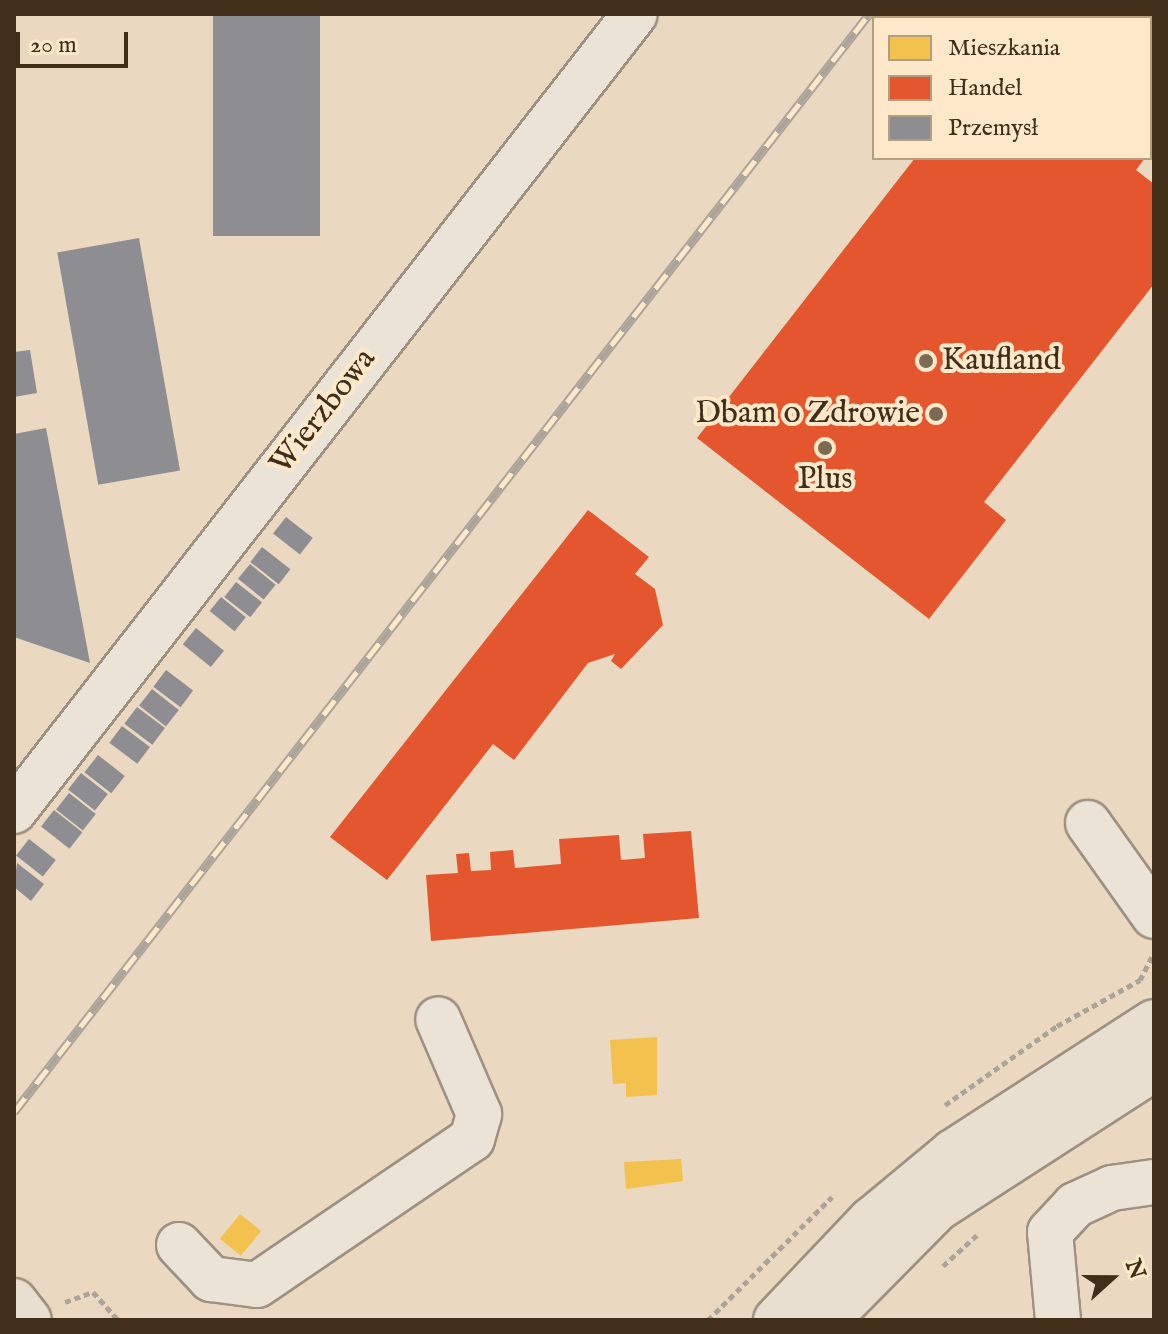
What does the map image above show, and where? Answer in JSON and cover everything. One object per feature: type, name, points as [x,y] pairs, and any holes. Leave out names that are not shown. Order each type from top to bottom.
[{"type":"main road","points":[[776,1320],[871,1220],[953,1152],[1154,1022]]},
{"type":"main road","points":[[827,1320],[948,1200],[1154,1069]]},
{"type":"main road","points":[[14,1301],[29,1320]]},
{"type":"street","name":"Wierzbowa","points":[[14,811],[635,14]]},
{"type":"street","points":[[1088,823],[1154,916]]},
{"type":"street","points":[[179,1245],[211,1279],[257,1285],[445,1162],[472,1139],[479,1114],[438,1019]]},
{"type":"street","points":[[1058,1320],[1050,1232],[1075,1205],[1112,1188],[1154,1182]]},
{"type":"path","points":[[93,1292],[118,1320]]},
{"type":"building: Mieszkania","points":[[657,1037],[657,1095],[626,1097],[626,1083],[613,1084],[610,1040]]},
{"type":"building: Mieszkania","points":[[681,1159],[683,1181],[626,1189],[624,1162]]},
{"type":"building: Mieszkania","points":[[240,1214],[261,1231],[241,1256],[220,1239]]},
{"type":"building: Handel","points":[[1152,54],[1154,56],[1152,104]]},
{"type":"building: Handel","name":"Kaufland","points":[[913,160],[1144,160],[1136,170],[1154,184],[1154,284],[984,502],[1006,520],[929,619],[697,438]]},
{"type":"building: Handel","points":[[588,510],[649,557],[635,574],[655,589],[663,625],[621,669],[611,661],[615,654],[588,663],[514,760],[493,744],[387,880],[330,837]]},
{"type":"building: Handel","points":[[691,831],[699,918],[431,941],[426,875],[458,873],[456,854],[469,853],[471,871],[491,870],[490,852],[513,850],[515,868],[561,864],[559,839],[619,835],[621,860],[645,858],[643,834]]},
{"type":"building: Przemysł","points":[[213,14],[320,14],[320,236],[213,236]]},
{"type":"building: Przemysł","points":[[139,238],[180,470],[98,485],[57,252]]},
{"type":"building: Przemysł","points":[[30,350],[37,393],[14,397],[14,352]]},
{"type":"building: Przemysł","points":[[46,428],[90,663],[14,637],[14,434]]},
{"type":"building: Przemysł","points":[[286,517],[313,538],[300,554],[273,534]]},
{"type":"building: Przemysł","points":[[262,547],[290,569],[279,584],[250,562]]},
{"type":"building: Przemysł","points":[[250,564],[276,585],[264,600],[238,579]]},
{"type":"building: Przemysł","points":[[236,582],[262,602],[250,617],[224,597]]},
{"type":"building: Przemysł","points":[[221,597],[246,617],[235,631],[210,611]]},
{"type":"building: Przemysł","points":[[196,628],[224,651],[211,667],[183,644]]},
{"type":"building: Przemysł","points":[[166,670],[193,690],[181,707],[153,687]]},
{"type":"building: Przemysł","points":[[152,689],[179,710],[166,726],[139,706]]},
{"type":"building: Przemysł","points":[[137,707],[165,728],[152,745],[124,724]]},
{"type":"building: Przemysł","points":[[122,726],[150,747],[137,764],[109,743]]},
{"type":"building: Przemysł","points":[[98,755],[125,776],[111,793],[84,772]]},
{"type":"building: Przemysł","points":[[81,773],[108,794],[95,810],[68,790]]},
{"type":"building: Przemysł","points":[[69,793],[96,814],[83,830],[56,810]]},
{"type":"building: Przemysł","points":[[54,810],[82,832],[69,849],[41,827]]},
{"type":"building: Przemysł","points":[[29,839],[56,860],[43,876],[16,856]]},
{"type":"building: Przemysł","points":[[17,863],[44,884],[31,901],[14,887]]},
{"type":"railway","points":[[14,1112],[869,14]]},
{"type":"place","name":"Kaufland","points":[[926,361]]},
{"type":"place","name":"Dbam o Zdrowie","points":[[936,414]]},
{"type":"place","name":"Plus","points":[[825,448]]}]
